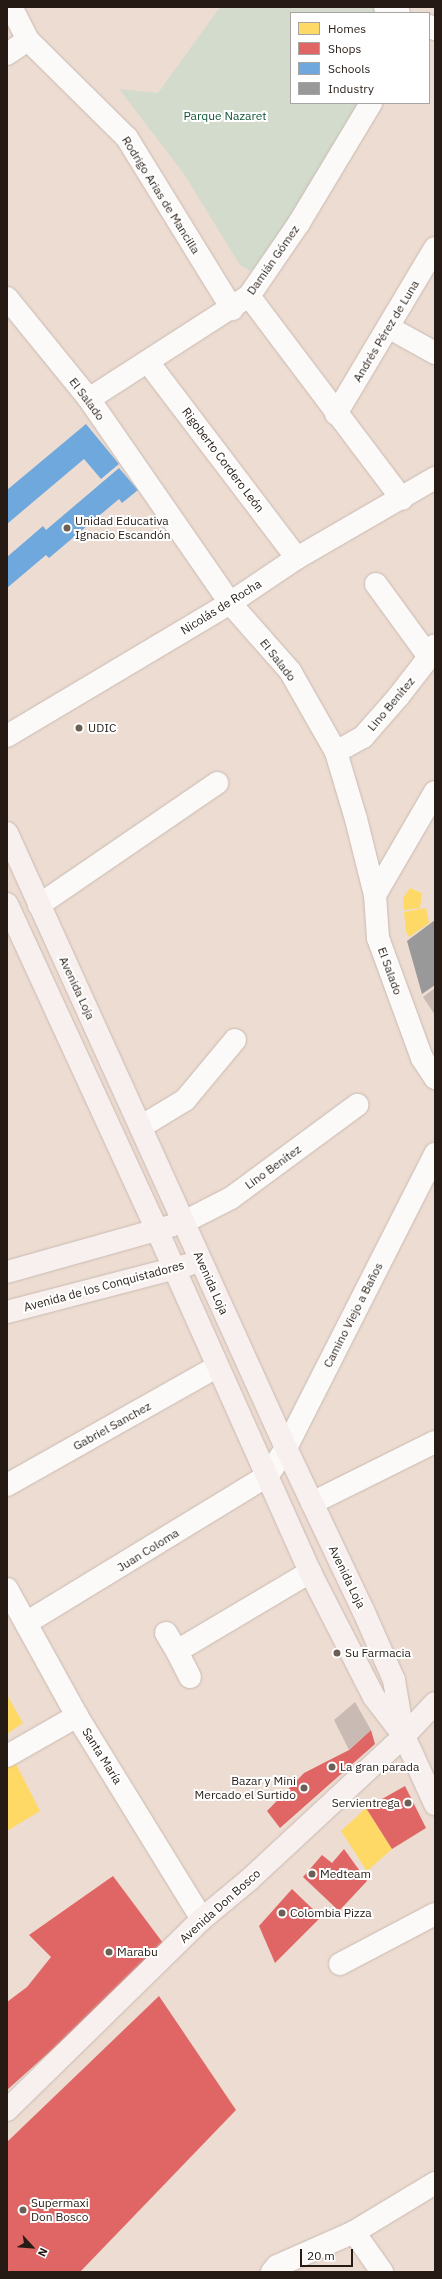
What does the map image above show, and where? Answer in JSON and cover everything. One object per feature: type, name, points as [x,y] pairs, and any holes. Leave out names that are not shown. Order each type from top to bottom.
[{"type":"main road","name":"Avenida Loja","points":[[7,833],[142,1126],[286,1448],[394,1680],[404,1736]]},
{"type":"main road","name":"Avenida Loja","points":[[7,904],[157,1230],[216,1367],[268,1475],[310,1572],[374,1697],[404,1736],[435,1804]]},
{"type":"main road","points":[[7,1272],[184,1222]]},
{"type":"main road","name":"Avenida de los Conquistadores","points":[[7,1312],[202,1261]]},
{"type":"main road","name":"Avenida Don Bosco","points":[[7,2110],[202,1919],[249,1880],[404,1736],[435,1703]]},
{"type":"street","points":[[7,54],[28,40],[11,7]]},
{"type":"street","points":[[385,7],[397,12]]},
{"type":"street","name":"Rodrigo Arias de Mancilla","points":[[28,40],[127,138],[232,309]]},
{"type":"street","name":"Damián Gómez","points":[[89,399],[232,309],[249,296],[299,223],[370,104]]},
{"type":"street","name":"Andrés Pérez de Luna","points":[[336,414],[435,248]]},
{"type":"street","points":[[249,296],[336,414],[402,499]]},
{"type":"street","name":"El Salado","points":[[7,298],[89,399],[230,603],[290,671],[336,752],[356,819],[375,895],[378,938],[422,1058],[435,1078]]},
{"type":"street","points":[[388,327],[435,352]]},
{"type":"street","name":"Rigoberto Cordero León","points":[[148,362],[297,558]]},
{"type":"street","name":"Nicolás de Rocha","points":[[7,736],[230,603],[297,558],[402,499],[435,478]]},
{"type":"street","points":[[376,584],[432,651]]},
{"type":"street","name":"Lino Benítez","points":[[336,752],[364,737],[432,651]]},
{"type":"street","points":[[39,905],[217,783]]},
{"type":"street","points":[[375,895],[435,792]]},
{"type":"street","points":[[142,1126],[186,1100],[235,1040]]},
{"type":"street","name":"Lino Benítez","points":[[184,1222],[231,1198],[357,1105]]},
{"type":"street","name":"Camino Viejo a Baños","points":[[268,1475],[286,1448],[435,1154]]},
{"type":"street","name":"Gabriel Sanchez","points":[[7,1484],[216,1367]]},
{"type":"street","points":[[312,1503],[435,1442]]},
{"type":"street","name":"Juan Coloma","points":[[26,1623],[268,1475]]},
{"type":"street","points":[[190,1678],[172,1642],[310,1572]]},
{"type":"street","name":"Santa María","points":[[8,1596],[26,1623],[77,1716],[202,1919]]},
{"type":"street","points":[[7,1756],[77,1716]]},
{"type":"street","points":[[340,1964],[435,1914]]},
{"type":"street","points":[[272,2272],[277,2266],[354,2232],[435,2183]]},
{"type":"street","points":[[354,2232],[382,2272]]},
{"type":"green space","name":"Parque Nazaret","points":[[220,7],[376,7],[387,12],[290,12],[290,104],[357,104],[263,264],[250,271],[240,265],[184,174],[119,89],[158,93]]},
{"type":"building: Homes","points":[[410,888],[422,893],[420,908],[404,910],[403,898]]},
{"type":"building: Homes","points":[[426,908],[429,923],[409,937],[406,932],[404,912]]},
{"type":"building: Homes","points":[[7,1695],[23,1723],[7,1734]]},
{"type":"building: Homes","points":[[13,1758],[40,1811],[7,1831],[7,1761]]},
{"type":"building: Homes","points":[[366,1808],[392,1849],[367,1871],[341,1831]]},
{"type":"building: Shops","points":[[371,1730],[375,1744],[280,1828],[267,1811],[304,1773],[349,1750]]},
{"type":"building: Shops","points":[[405,1786],[426,1828],[392,1849],[366,1808]]},
{"type":"building: Shops","points":[[344,1849],[367,1881],[339,1911],[303,1877],[322,1855],[332,1863]]},
{"type":"building: Shops","points":[[113,1876],[163,1943],[99,2008],[7,2090],[7,2002],[27,1987],[51,1957],[29,1935]]},
{"type":"building: Shops","points":[[292,1889],[321,1917],[275,1963],[259,1926]]},
{"type":"building: Shops","points":[[159,1996],[236,2110],[80,2272],[9,2272],[7,2268],[7,2142]]},
{"type":"building: Schools","name":"Unidad Educativa Ignacio Escandón","points":[[86,424],[119,464],[101,479],[84,459],[7,524],[7,490]]},
{"type":"building: Schools","name":"Unidad Educativa Ignacio Escandón","points":[[119,468],[138,490],[122,503],[119,499],[49,558],[46,555],[7,588],[7,557],[43,526],[46,530]]},
{"type":"building: Industry","points":[[435,920],[435,985],[422,994],[407,941]]},
{"type":"building: Other","points":[[435,988],[435,1015],[423,997]]},
{"type":"building: Other","points":[[355,1702],[371,1730],[349,1750],[334,1720]]},
{"type":"place","name":"Unidad Educativa Ignacio Escandón","points":[[67,528]]},
{"type":"place","name":"UDIC","points":[[79,728]]},
{"type":"place","name":"Su Farmacia","points":[[337,1653]]},
{"type":"place","name":"La gran parada","points":[[332,1767]]},
{"type":"place","name":"Bazar y Mini Mercado el Surtido","points":[[304,1788]]},
{"type":"place","name":"Servientrega","points":[[408,1803]]},
{"type":"place","name":"Medteam","points":[[312,1874]]},
{"type":"place","name":"Colombia Pizza","points":[[282,1913]]},
{"type":"place","name":"Marabu","points":[[109,1952]]},
{"type":"place","name":"Supermaxi Don Bosco","points":[[23,2210]]}]
